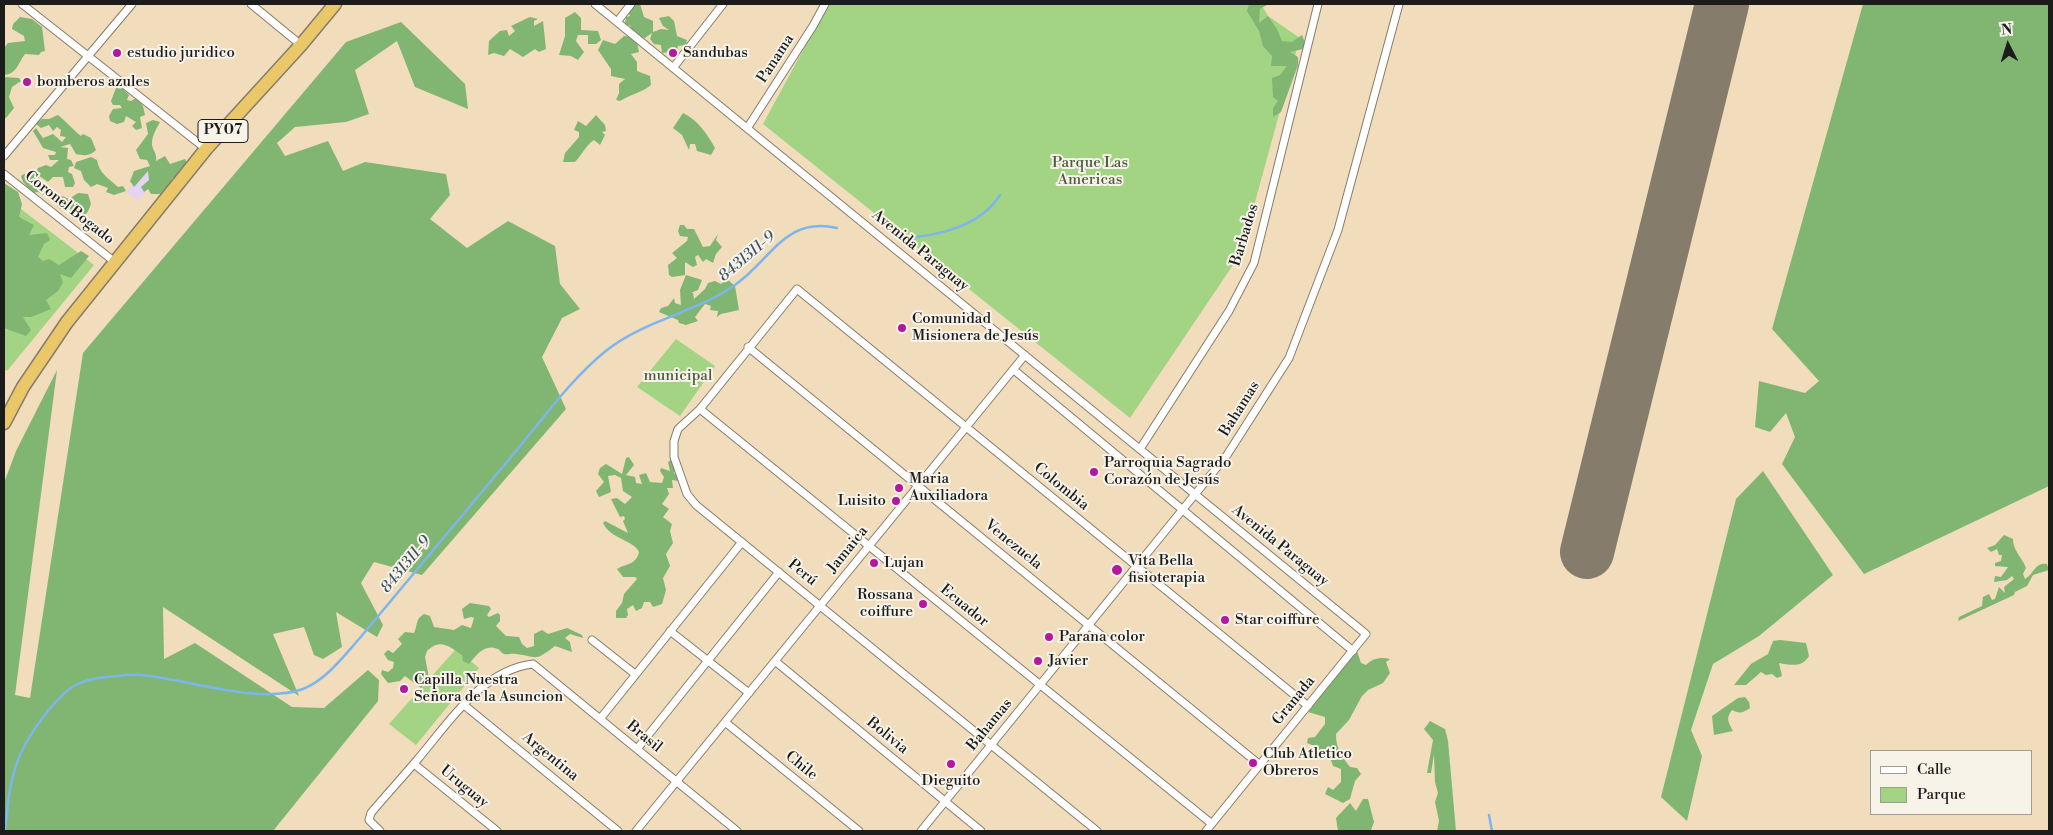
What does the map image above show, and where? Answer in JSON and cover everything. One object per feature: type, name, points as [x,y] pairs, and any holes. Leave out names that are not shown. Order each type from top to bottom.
[{"type":"highway","name":"PY07","points":[[4,423],[23,387],[67,322],[206,149],[301,45],[335,4]]},
{"type":"street","points":[[22,4],[206,149]]},
{"type":"street","points":[[4,156],[132,4]]},
{"type":"street","points":[[251,4],[301,45]]},
{"type":"street","name":"Avenida Paraguay","points":[[595,4],[748,127],[1366,634]]},
{"type":"street","points":[[617,22],[632,4]]},
{"type":"street","points":[[673,68],[723,4]]},
{"type":"street","name":"Panama","points":[[748,127],[813,26],[825,4]]},
{"type":"street","name":"Barbados","points":[[1140,449],[1229,311],[1254,263],[1318,4]]},
{"type":"street","name":"Bahamas","points":[[921,831],[1227,455],[1289,358],[1338,230],[1400,4]]},
{"type":"street","name":"Coronel Bogado","points":[[4,174],[116,263]]},
{"type":"street","name":"Perú","points":[[797,289],[748,347],[700,409],[678,429],[674,441],[674,458],[687,494],[696,505],[1097,831]]},
{"type":"street","name":"Colombia","points":[[797,289],[1308,706]]},
{"type":"street","name":"Venezuela","points":[[748,347],[1260,765]]},
{"type":"street","name":"Jamaica","points":[[636,831],[1025,355]]},
{"type":"street","points":[[1014,370],[1353,651]]},
{"type":"street","name":"Ecuador","points":[[700,409],[1212,824]]},
{"type":"street","points":[[600,719],[742,542]]},
{"type":"street","points":[[637,749],[779,572]]},
{"type":"street","points":[[670,631],[748,693]]},
{"type":"street","name":"Granada","points":[[1206,831],[1366,634]]},
{"type":"street","points":[[592,640],[635,674]]},
{"type":"street","name":"Bolivia","points":[[775,661],[982,831]]},
{"type":"street","name":"Brasil","points":[[464,705],[489,682],[513,669],[533,664],[737,831]]},
{"type":"street","points":[[380,831],[368,818],[371,813],[464,705]]},
{"type":"street","name":"Argentina","points":[[464,705],[618,831]]},
{"type":"street","name":"Chile","points":[[725,722],[859,831]]},
{"type":"street","name":"Uruguay","points":[[414,764],[496,831]]},
{"type":"shaded area","points":[[150,164],[162,172],[138,201],[126,192]]},
{"type":"green space","points":[[624,4],[640,4],[644,17],[653,21],[653,32],[661,29],[669,30],[663,26],[659,18],[669,16],[674,21],[677,36],[687,40],[686,45],[678,46],[677,51],[662,53],[661,45],[654,44],[650,39],[652,33],[645,38],[639,37],[629,30],[631,26],[625,24],[626,17],[630,16]]},
{"type":"green space","name":"Parque Las Americas","points":[[828,4],[1261,4],[1268,16],[1300,38],[1241,253],[1130,418],[763,124]]},
{"type":"green space","points":[[1249,4],[1267,5],[1260,9],[1259,23],[1268,16],[1277,29],[1282,41],[1292,42],[1302,35],[1307,48],[1290,52],[1298,57],[1298,65],[1281,112],[1273,117],[1273,108],[1278,101],[1273,97],[1272,78],[1280,75],[1287,66],[1271,66],[1272,56],[1263,46],[1259,31],[1247,11]]},
{"type":"green space","points":[[1863,4],[2049,4],[2049,486],[1864,574],[1782,464],[1795,437],[1786,413],[1770,432],[1755,427],[1759,381],[1805,393],[1819,381],[1772,329]]},
{"type":"green space","points":[[575,12],[581,18],[581,30],[598,31],[601,40],[596,44],[588,44],[588,35],[578,35],[576,41],[584,52],[578,60],[571,56],[559,55],[565,36],[565,18]]},
{"type":"green space","points":[[20,17],[32,19],[42,27],[45,51],[39,55],[25,54],[12,73],[4,75],[4,48],[8,43],[25,41],[24,36],[12,29],[13,24]]},
{"type":"green space","points":[[530,17],[538,19],[534,21],[534,26],[543,21],[546,49],[539,52],[535,49],[523,57],[510,49],[504,56],[494,53],[488,55],[489,41],[500,31],[507,30],[509,36],[515,31],[511,26]]},
{"type":"green space","points":[[401,22],[465,84],[468,109],[415,87],[397,41],[355,70],[369,114],[346,122],[295,127],[277,143],[285,156],[328,141],[343,171],[365,162],[446,174],[450,195],[430,219],[467,248],[508,221],[555,246],[560,284],[580,309],[562,318],[542,357],[566,409],[422,575],[374,562],[361,583],[383,625],[377,637],[336,612],[342,647],[323,659],[314,655],[304,627],[273,634],[299,696],[163,607],[164,659],[195,643],[292,707],[324,708],[368,670],[379,680],[378,701],[273,831],[4,831],[4,483],[16,451],[57,370],[15,695],[30,698],[83,353],[346,42]]},
{"type":"green space","points":[[624,36],[636,37],[639,52],[631,54],[637,62],[637,71],[650,76],[651,85],[620,101],[616,100],[619,93],[619,84],[625,79],[611,76],[611,69],[598,50],[603,40],[615,44]]},
{"type":"green space","points":[[4,77],[19,78],[21,81],[12,87],[9,97],[14,108],[6,118],[4,118]]},
{"type":"green space","points":[[116,88],[123,89],[129,95],[127,100],[131,101],[136,98],[143,106],[145,115],[140,117],[142,128],[136,130],[132,126],[136,122],[126,116],[124,122],[117,124],[110,121],[109,116],[113,109],[122,108],[120,105],[113,105],[111,101]]},
{"type":"green space","points":[[683,113],[697,123],[709,138],[715,148],[711,155],[697,151],[695,144],[690,144],[689,150],[682,135],[673,128]]},
{"type":"green space","points":[[58,115],[81,136],[83,134],[91,138],[96,150],[82,155],[76,154],[70,144],[60,147],[68,148],[67,159],[71,160],[74,166],[69,167],[68,172],[72,174],[75,183],[73,187],[65,187],[63,177],[53,177],[48,182],[38,175],[44,188],[69,199],[78,193],[88,194],[91,204],[86,214],[79,218],[72,218],[69,204],[60,209],[55,204],[56,200],[50,199],[49,193],[45,191],[44,195],[38,192],[33,193],[23,182],[21,176],[36,172],[38,168],[46,165],[51,167],[59,160],[50,160],[48,155],[55,155],[56,152],[43,148],[33,131],[36,128],[43,138],[53,134],[62,142],[66,137],[60,136],[61,130],[57,127],[53,131],[49,125],[41,128],[36,124],[42,119],[49,119]]},
{"type":"green space","points":[[596,115],[605,125],[606,131],[602,132],[605,135],[600,145],[594,140],[575,162],[563,162],[565,153],[579,137],[579,132],[574,130],[578,121],[586,126]]},
{"type":"green space","points":[[153,120],[160,122],[152,142],[156,161],[165,156],[170,164],[185,159],[190,169],[178,181],[172,178],[169,194],[151,194],[148,189],[144,192],[141,187],[149,180],[148,171],[134,187],[130,181],[134,171],[150,166],[147,160],[140,159],[136,150],[148,134],[146,123]]},
{"type":"green space","points":[[91,157],[97,160],[107,178],[118,187],[123,186],[126,191],[114,195],[106,192],[108,188],[97,184],[91,187],[84,180],[81,171],[74,168],[76,162]]},
{"type":"green space","points":[[4,183],[18,192],[22,204],[19,217],[34,225],[29,235],[47,233],[50,240],[44,244],[38,257],[43,261],[49,259],[59,265],[81,251],[89,256],[71,278],[60,274],[63,282],[58,291],[46,300],[51,309],[31,317],[23,317],[31,330],[26,336],[4,328]]},
{"type":"green space","points":[[4,196],[94,265],[7,371],[4,369]]},
{"type":"green space","points":[[680,225],[684,225],[687,229],[694,229],[703,247],[710,246],[718,234],[716,240],[722,247],[716,254],[713,263],[706,259],[703,262],[698,255],[695,257],[697,265],[693,267],[685,262],[685,275],[672,277],[669,275],[668,265],[677,258],[672,253],[687,241],[688,237],[680,236],[678,231]]},
{"type":"green space","points":[[686,275],[702,280],[698,290],[691,293],[693,293],[694,299],[705,289],[708,283],[715,281],[721,284],[727,279],[735,286],[739,310],[721,314],[717,317],[718,311],[710,310],[711,306],[705,304],[695,317],[698,321],[686,325],[659,312],[661,308],[668,306],[674,298],[675,303],[681,305],[680,290]]},
{"type":"green space","name":"municipal","points":[[676,339],[715,366],[680,416],[637,387]]},
{"type":"green space","points":[[629,457],[634,465],[626,475],[635,477],[636,483],[642,484],[639,475],[646,473],[650,482],[662,483],[664,477],[660,471],[661,468],[670,471],[668,462],[671,460],[675,463],[674,473],[680,479],[678,481],[672,480],[673,488],[667,488],[669,494],[662,504],[669,509],[663,517],[672,524],[670,531],[673,543],[666,554],[670,566],[663,578],[666,590],[662,604],[653,607],[650,602],[644,602],[642,608],[636,611],[633,605],[627,609],[628,615],[626,618],[616,618],[616,611],[622,603],[624,594],[637,579],[635,577],[623,577],[617,569],[633,562],[639,552],[632,545],[611,533],[603,523],[605,521],[628,533],[623,521],[625,519],[624,516],[620,517],[611,499],[617,498],[625,504],[632,497],[623,491],[621,478],[615,475],[608,476],[611,492],[599,497],[596,491],[604,482],[598,474],[600,468],[606,464],[622,474],[626,458]]},
{"type":"green space","points":[[1763,471],[1833,575],[1759,636],[1713,664],[1691,730],[1702,756],[1687,821],[1661,797],[1736,499]]},
{"type":"green space","points":[[2004,535],[2013,539],[2014,547],[2026,568],[2023,574],[2025,579],[2040,565],[2047,564],[2049,570],[2033,575],[2027,586],[2015,592],[2014,595],[1958,621],[1959,617],[1982,606],[1983,597],[1989,594],[1992,600],[1995,599],[1999,587],[2005,593],[2004,587],[2014,579],[2012,576],[2007,580],[1994,582],[1995,576],[2001,577],[2008,567],[1995,566],[1995,563],[2001,561],[2002,555],[1999,555],[1997,549],[1991,552],[1987,548],[1995,545]]},
{"type":"green space","points":[[470,603],[489,606],[491,609],[487,615],[489,617],[498,613],[500,621],[496,626],[506,636],[519,637],[522,644],[527,648],[534,646],[534,634],[542,630],[548,634],[567,628],[582,635],[583,638],[570,634],[565,638],[570,642],[572,652],[555,646],[539,656],[532,657],[504,654],[498,649],[489,648],[481,651],[469,664],[463,661],[462,655],[440,644],[427,651],[425,657],[429,678],[421,688],[405,676],[400,681],[388,683],[381,674],[382,670],[388,672],[393,668],[394,662],[388,660],[384,654],[388,650],[393,653],[402,644],[398,639],[405,632],[414,633],[421,616],[424,614],[430,616],[434,627],[454,630],[462,625],[471,628],[474,618],[464,619],[462,609]]},
{"type":"green space","points":[[1773,641],[1806,643],[1809,656],[1800,664],[1779,663],[1782,676],[1777,678],[1772,674],[1766,675],[1761,672],[1746,685],[1734,685],[1751,664],[1768,654]]},
{"type":"green space","points":[[456,649],[479,668],[416,745],[389,724]]},
{"type":"green space","points":[[1357,651],[1361,663],[1366,665],[1377,659],[1390,659],[1386,662],[1390,673],[1383,683],[1368,690],[1362,696],[1349,720],[1336,734],[1338,748],[1342,755],[1350,767],[1357,768],[1361,774],[1355,781],[1350,799],[1343,803],[1325,794],[1328,787],[1333,790],[1341,782],[1341,769],[1333,766],[1330,757],[1322,756],[1312,745],[1307,743],[1308,738],[1315,737],[1325,724],[1325,717],[1308,712]]},
{"type":"green space","points":[[1745,697],[1749,702],[1750,708],[1741,712],[1732,710],[1729,716],[1728,721],[1733,731],[1714,735],[1712,716],[1738,698]]},
{"type":"green space","points":[[1430,721],[1445,729],[1448,741],[1456,831],[1437,831],[1439,821],[1435,802],[1438,793],[1435,782],[1434,754],[1431,773],[1427,773],[1433,740],[1424,729]]},
{"type":"green space","points":[[1363,799],[1368,799],[1374,822],[1371,830],[1338,831],[1336,818],[1350,803],[1356,811]]},
{"type":"waterway","name":"8431311-9","points":[[900,238],[928,235],[956,228],[981,215],[1000,195]]},
{"type":"waterway","name":"8431311-9","points":[[5,831],[9,797],[15,768],[20,755],[27,741],[47,712],[70,688],[103,677],[133,675],[160,677],[244,693],[285,693],[311,685],[327,674],[347,653],[559,398],[594,361],[607,350],[637,331],[720,295],[748,275],[791,234],[804,228],[819,226],[837,228]]},
{"type":"waterway","points":[[1489,815],[1492,831]]},
{"type":"runway","points":[[1587,552],[1722,4]]},
{"type":"place","name":"estudio juridico","points":[[117,53]]},
{"type":"place","name":"Sandubas","points":[[673,53]]},
{"type":"place","name":"bomberos azules","points":[[27,82]]},
{"type":"place","name":"Comunidad Misionera de Jesús","points":[[902,328]]},
{"type":"place","name":"Parroquia Sagrado Corazón de Jesús","points":[[1094,472]]},
{"type":"place","name":"Maria Auxiliadora","points":[[899,488]]},
{"type":"place","name":"Luisito","points":[[896,501]]},
{"type":"place","name":"Lujan","points":[[874,563]]},
{"type":"place","name":"Vita Bella fisioterapia","points":[[1117,570]]},
{"type":"place","name":"Rossana coiffure","points":[[923,604]]},
{"type":"place","name":"Star coiffure","points":[[1225,620]]},
{"type":"place","name":"Parana color","points":[[1049,637]]},
{"type":"place","name":"Javier","points":[[1038,661]]},
{"type":"place","name":"Capilla Nuestra Señora de la Asuncion","points":[[404,689]]},
{"type":"place","name":"Club Atletico Obreros","points":[[1253,763]]},
{"type":"place","name":"Dieguito","points":[[951,764]]}]
